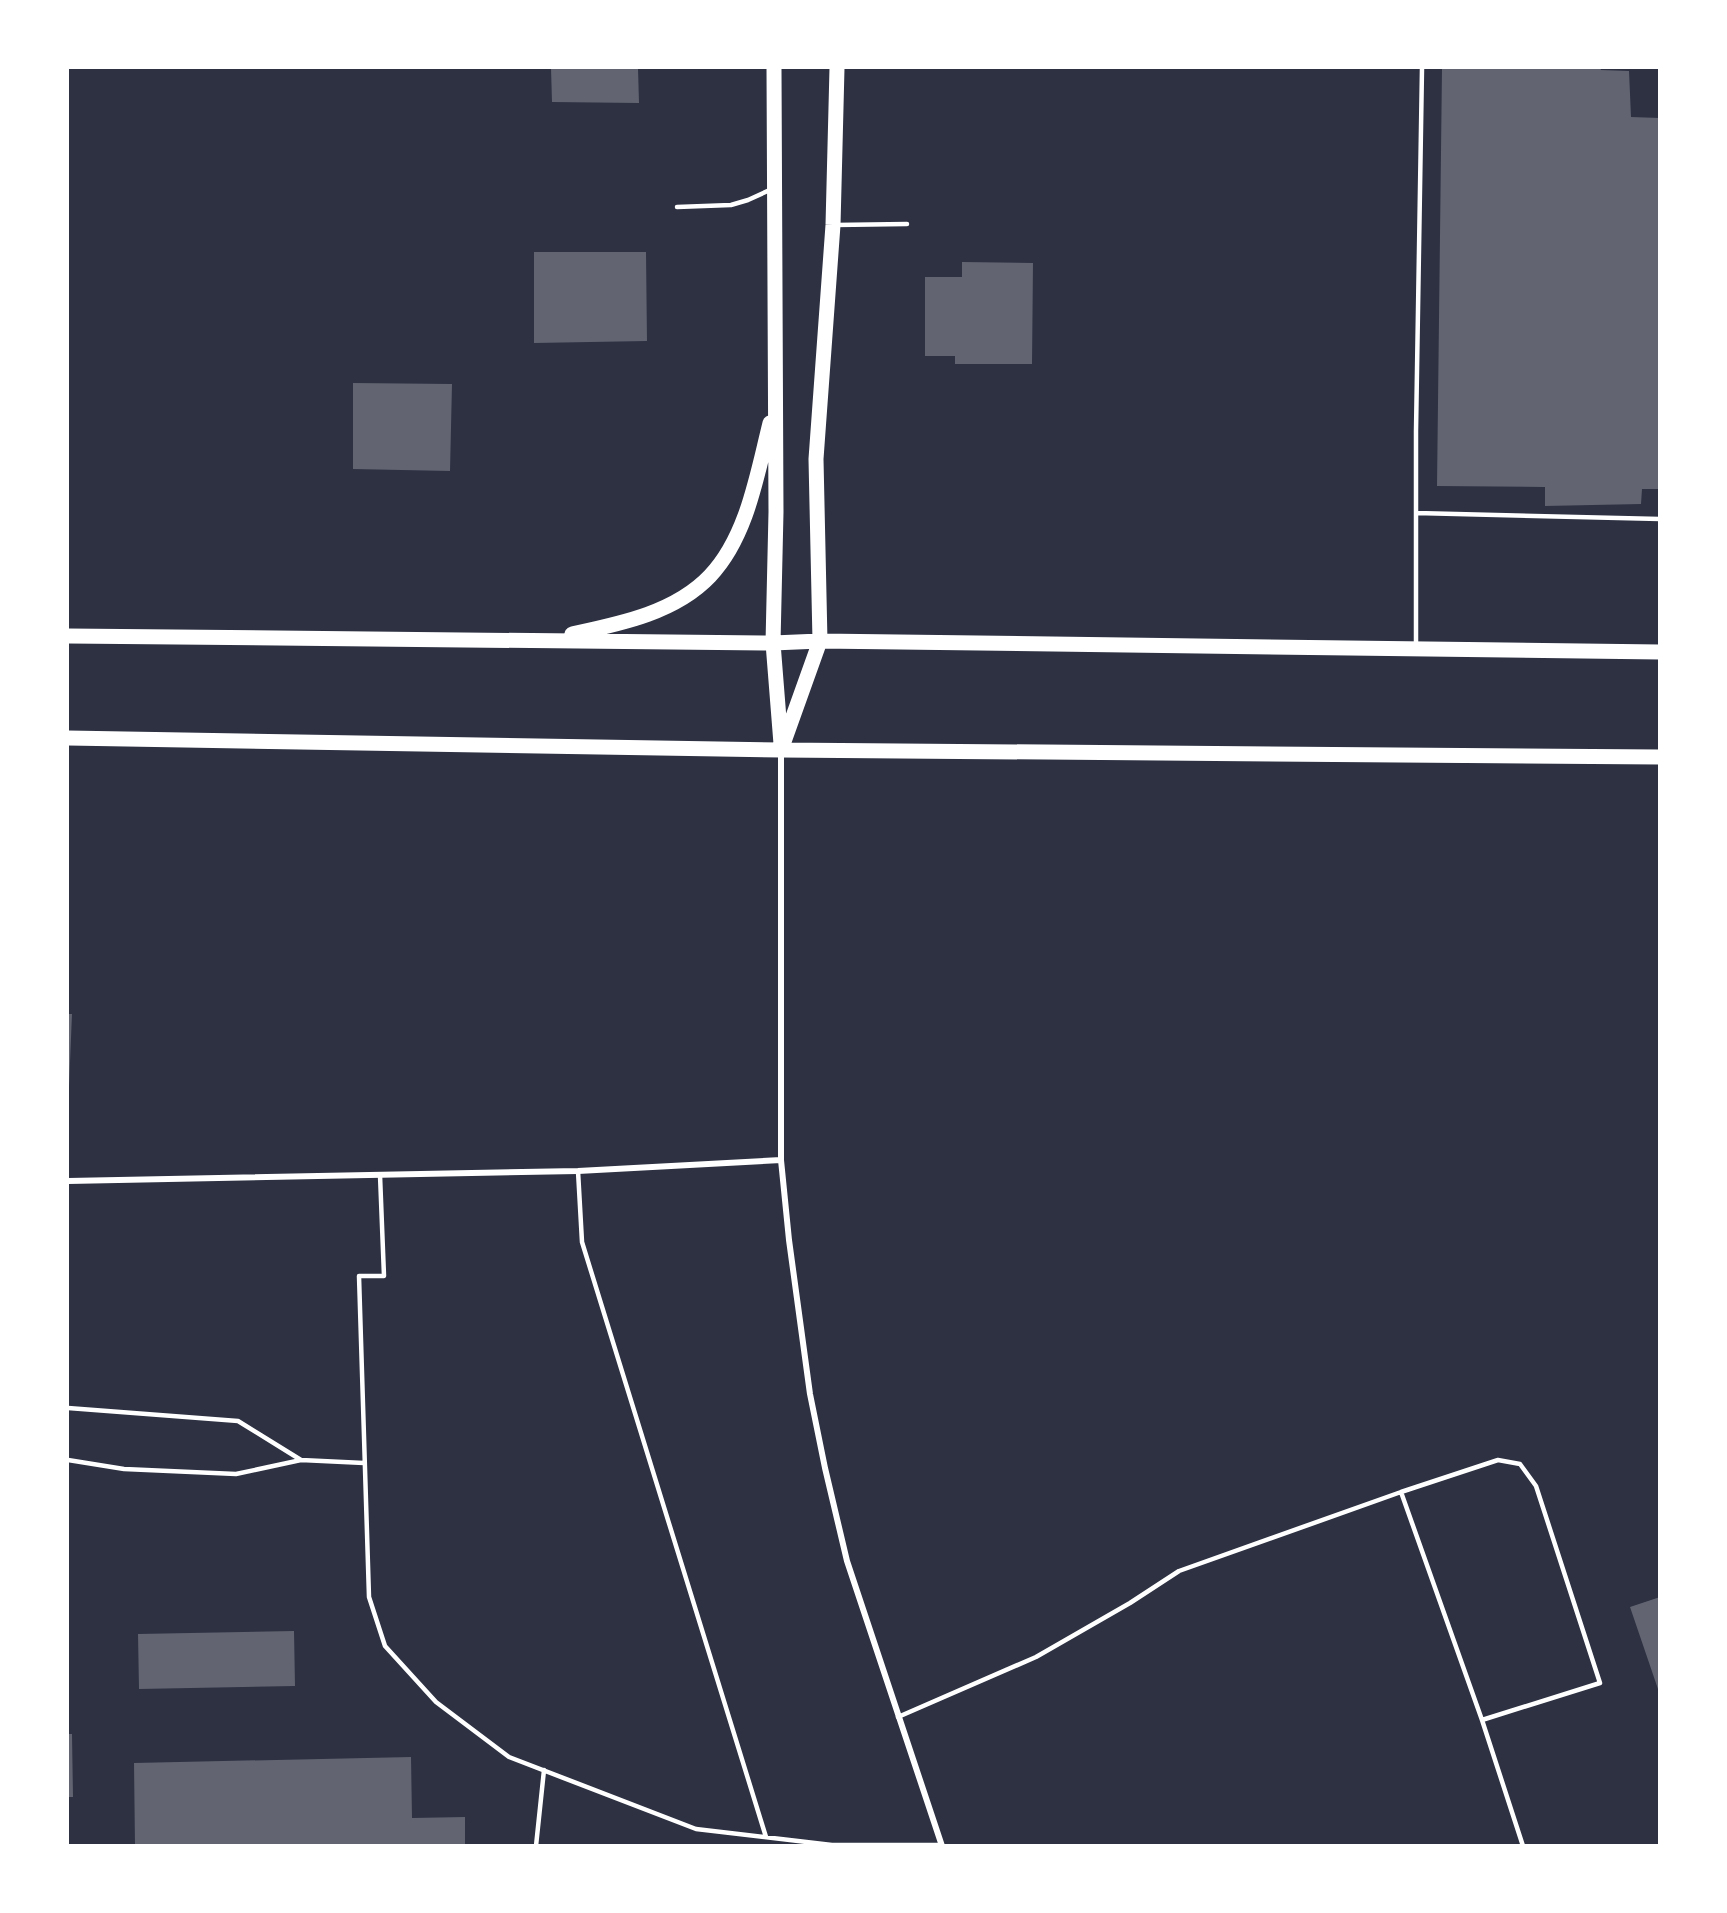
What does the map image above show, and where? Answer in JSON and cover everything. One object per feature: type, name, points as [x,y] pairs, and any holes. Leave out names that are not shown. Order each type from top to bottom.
[{"type":"main road","points":[[774,68],[776,512],[773,643],[781,750]]},
{"type":"main road","points":[[781,750],[820,641],[816,459],[833,225],[837,68]]},
{"type":"main road","points":[[543,640],[622,623],[657,610],[686,595],[709,578],[726,556],[745,512],[759,470],[776,397]]},
{"type":"main road","points":[[68,636],[773,643],[820,641],[1659,652]]},
{"type":"main road","points":[[68,738],[781,750],[1659,756]]},
{"type":"street","points":[[781,750],[781,1160],[789,1240],[810,1394],[847,1561],[942,1845]]},
{"type":"street","points":[[68,1181],[578,1171],[781,1160]]},
{"type":"lane","points":[[1416,650],[1422,68]]},
{"type":"lane","points":[[677,207],[731,205],[774,188]]},
{"type":"lane","points":[[833,225],[908,224]]},
{"type":"lane","points":[[1416,513],[1659,519]]},
{"type":"lane","points":[[578,1171],[582,1242],[766,1837]]},
{"type":"lane","points":[[380,1175],[384,1276],[359,1276],[369,1597],[386,1646],[436,1702],[509,1757],[696,1829],[832,1845],[942,1845]]},
{"type":"lane","points":[[68,1408],[238,1421],[301,1460]]},
{"type":"lane","points":[[68,1460],[124,1469],[236,1474],[301,1460],[364,1463]]},
{"type":"lane","points":[[898,1717],[1036,1657],[1130,1603],[1179,1571],[1498,1460],[1520,1464],[1536,1486],[1600,1683],[1482,1720]]},
{"type":"lane","points":[[1401,1492],[1482,1720],[1523,1845]]},
{"type":"lane","points":[[536,1845],[544,1770]]},
{"type":"building","points":[[551,68],[638,68],[639,103],[552,102]]},
{"type":"building","points":[[1442,68],[1600,68],[1601,70],[1629,71],[1631,117],[1660,118],[1660,489],[1642,489],[1641,504],[1545,506],[1545,487],[1437,486]]},
{"type":"building","points":[[534,252],[646,252],[647,341],[534,343]]},
{"type":"building","points":[[962,262],[1033,263],[1032,364],[955,364],[955,356],[925,356],[925,277],[962,277]]},
{"type":"building","points":[[353,383],[452,384],[450,471],[353,469]]},
{"type":"building","points":[[68,1014],[72,1014],[69,1087],[68,1087]]},
{"type":"building","points":[[1660,1597],[1660,1692],[1659,1692],[1630,1607]]},
{"type":"building","points":[[294,1631],[295,1686],[139,1689],[138,1634]]},
{"type":"building","points":[[68,1734],[72,1734],[73,1797],[68,1797]]},
{"type":"building","points":[[411,1757],[412,1818],[465,1817],[465,1846],[135,1846],[134,1763]]}]
